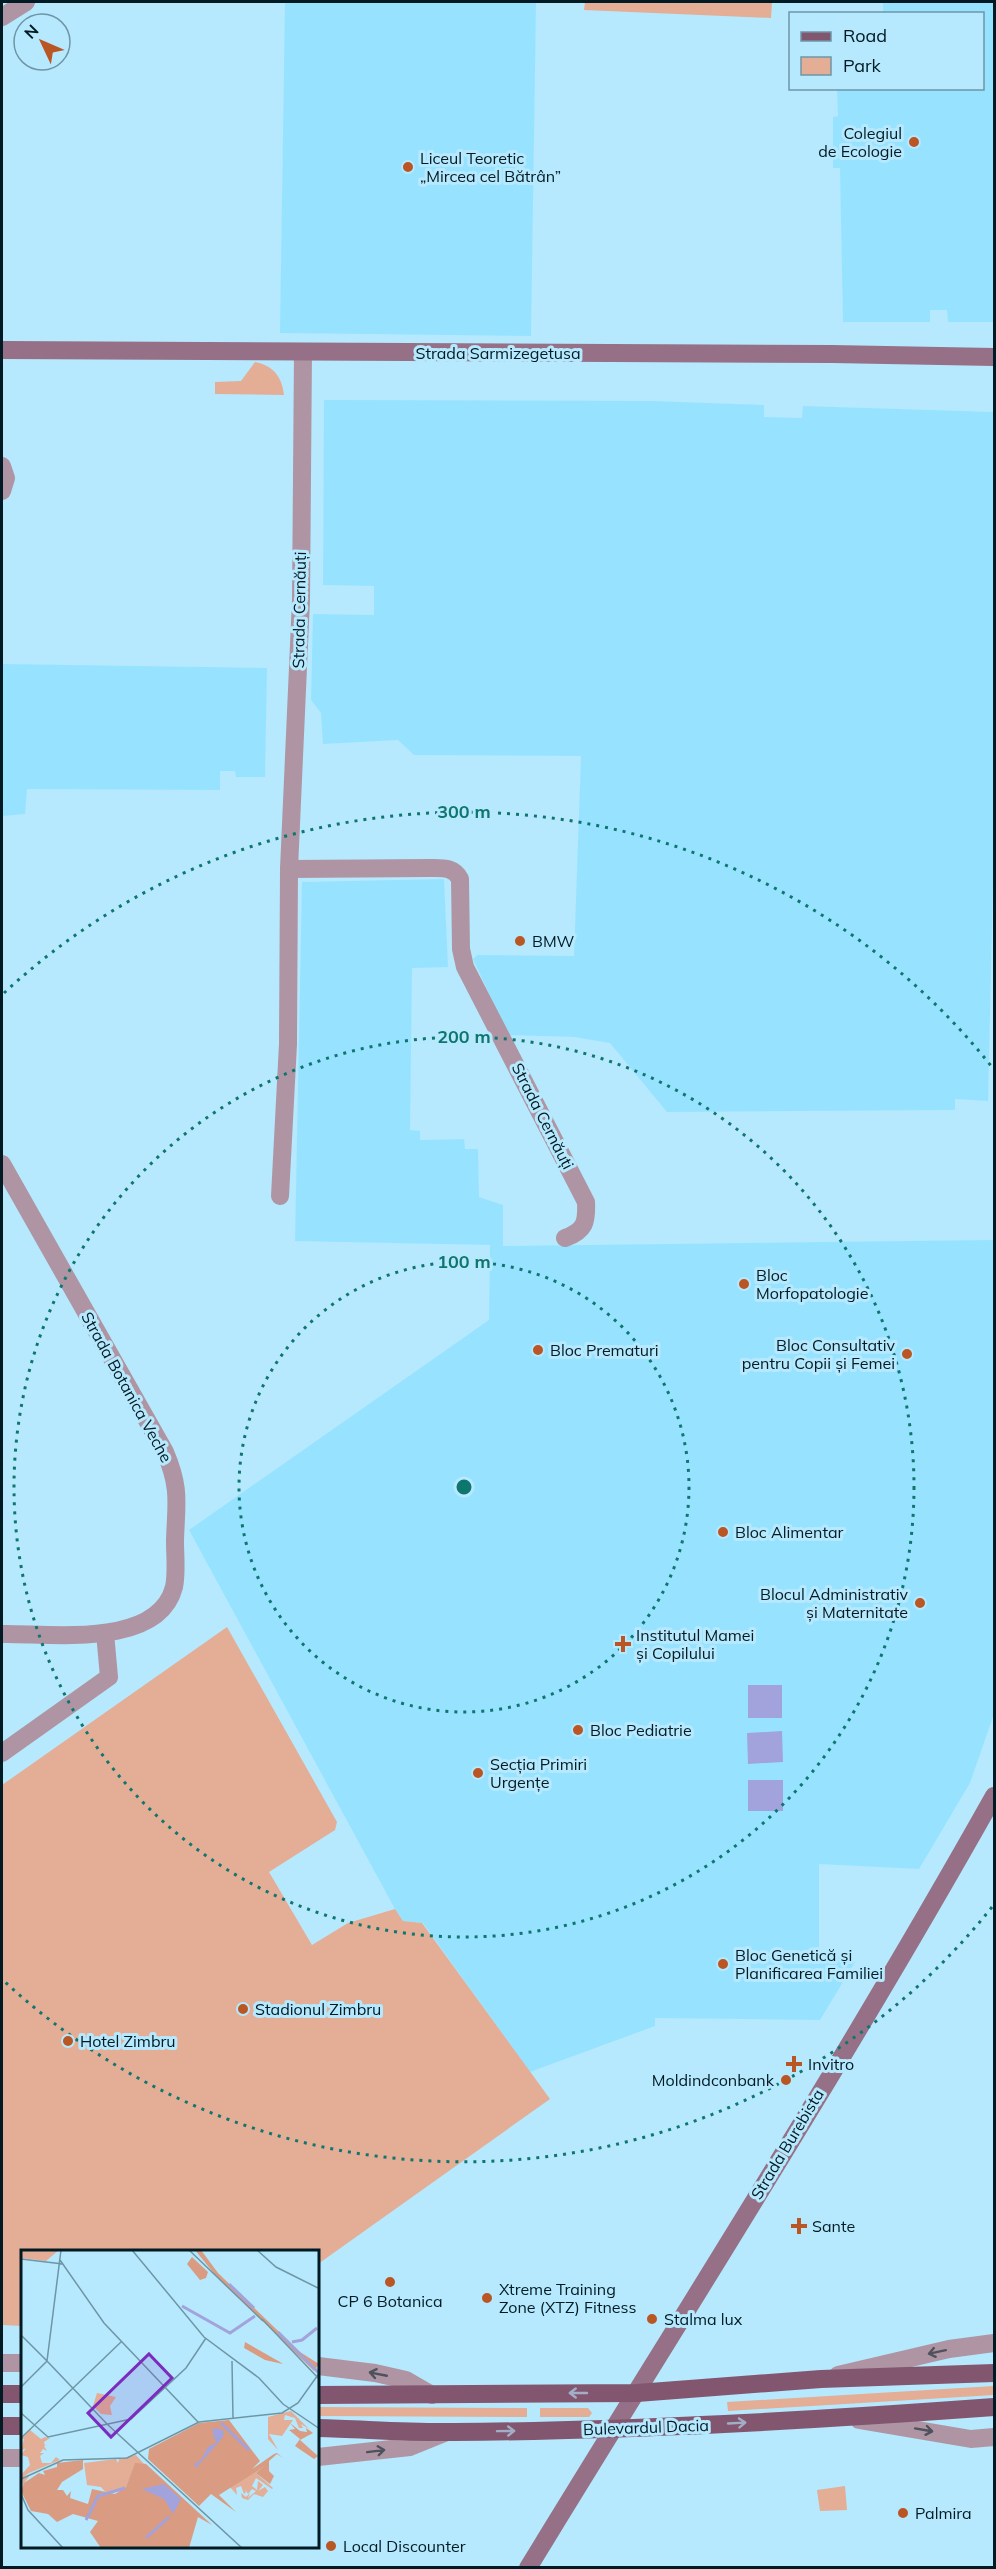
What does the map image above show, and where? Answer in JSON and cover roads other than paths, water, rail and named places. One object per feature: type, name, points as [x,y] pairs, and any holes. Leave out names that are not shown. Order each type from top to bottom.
[{"type":"main road","name":"Strada Sarmizegetusa","points":[[2,350],[994,357]]},
{"type":"main road","name":"Strada Burebista","points":[[528,2568],[637,2393],[933,1904],[994,1796]]},
{"type":"main road","points":[[320,2395],[432,2395],[486,2392],[637,2393],[821,2379],[994,2373]]},
{"type":"main road","points":[[2,2394],[21,2394]]},
{"type":"main road","name":"Bulevardul Dacia","points":[[320,2428],[447,2432],[615,2428],[845,2418],[994,2407]]},
{"type":"main road","points":[[2,2426],[21,2426]]},
{"type":"street","points":[[2,17],[26,2]]},
{"type":"street","name":"Strada Cernăuți","points":[[280,1196],[288,1044],[289,869],[301,600],[303,352]]},
{"type":"street","points":[[2,466],[6,478],[2,491]]},
{"type":"street","name":"Strada Cernăuți","points":[[289,869],[447,868],[458,874],[461,949],[465,967],[585,1202],[587,1217],[584,1227],[578,1234],[565,1238]]},
{"type":"street","name":"Strada Botanica Veche","points":[[2,1164],[165,1452],[174,1473],[178,1499],[174,1588],[164,1607],[148,1621],[128,1629],[105,1633]]},
{"type":"street","points":[[2,1634],[105,1633],[109,1677],[2,1753]]},
{"type":"street","points":[[821,2379],[928,2353],[994,2343]]},
{"type":"street","points":[[2,2363],[21,2363]]},
{"type":"street","points":[[320,2366],[375,2373],[406,2380],[432,2395]]},
{"type":"street","name":"Bulevardul Dacia","points":[[845,2418],[971,2439],[994,2437]]},
{"type":"street","name":"Bulevardul Dacia","points":[[320,2457],[410,2447],[447,2432]]},
{"type":"street","points":[[2,2458],[21,2458]]},
{"type":"place","name":"Colegiul de Ecologie","points":[[914,142]]},
{"type":"place","name":"Liceul Teoretic „Mircea cel Bătrân”","points":[[408,167]]},
{"type":"place","name":"BMW","points":[[520,941]]},
{"type":"place","name":"Bloc Morfopatologie","points":[[744,1284]]},
{"type":"place","name":"Bloc Prematuri","points":[[538,1350]]},
{"type":"place","name":"Bloc Consultativ pentru Copii și Femei","points":[[907,1354]]},
{"type":"place","name":"Bloc Alimentar","points":[[723,1532]]},
{"type":"place","name":"Blocul Administrativ și Maternitate","points":[[920,1603]]},
{"type":"place","name":"Institutul Mamei și Copilului","points":[[623,1644]]},
{"type":"place","name":"Bloc Pediatrie","points":[[578,1730]]},
{"type":"place","name":"Secția Primiri Urgențe","points":[[478,1773]]},
{"type":"place","name":"Bloc Genetică și Planificarea Familiei","points":[[723,1964]]},
{"type":"place","name":"Stadionul Zimbru","points":[[243,2009]]},
{"type":"place","name":"Hotel Zimbru","points":[[68,2041]]},
{"type":"place","name":"Invitro","points":[[794,2064]]},
{"type":"place","name":"Moldindconbank","points":[[786,2080]]},
{"type":"place","name":"Sante","points":[[799,2226]]},
{"type":"place","name":"CP 6 Botanica","points":[[390,2282]]},
{"type":"place","name":"Xtreme Training Zone (XTZ) Fitness","points":[[487,2298]]},
{"type":"place","name":"Stalma lux","points":[[652,2319]]},
{"type":"place","name":"Palmira","points":[[903,2513]]},
{"type":"place","name":"Local Discounter","points":[[331,2546]]}]
